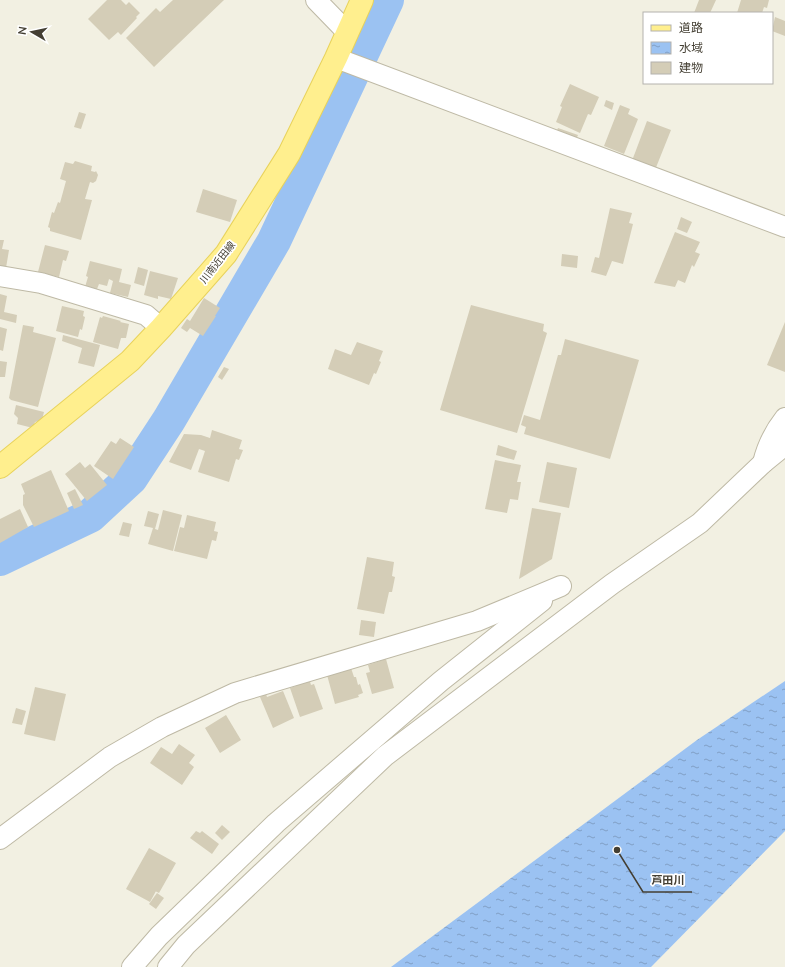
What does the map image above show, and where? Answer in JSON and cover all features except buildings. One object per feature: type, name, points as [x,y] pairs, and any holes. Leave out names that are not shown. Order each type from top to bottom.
[{"type":"main road","name":"川南近田線","points":[[0,467],[130,361],[226,254],[289,154],[336,58],[362,0]]},
{"type":"street","points":[[316,0],[347,32]]},
{"type":"street","points":[[336,58],[785,227]]},
{"type":"street","points":[[0,276],[42,283],[146,315],[161,328]]},
{"type":"street","points":[[762,463],[767,446],[777,427],[785,418]]},
{"type":"street","points":[[168,967],[186,945],[385,756],[612,584],[700,523],[762,463],[785,445]]},
{"type":"street","points":[[0,839],[110,757],[162,727],[235,693],[477,621],[561,586],[441,681],[276,823],[159,936],[132,967]]},
{"type":"water","points":[[785,681],[785,831],[651,967],[391,967],[697,740]]},
{"type":"waterway","points":[[0,559],[90,516],[131,478],[169,420],[274,241],[387,0]]},
{"type":"place","name":"芦田川","points":[[617,850]]}]
